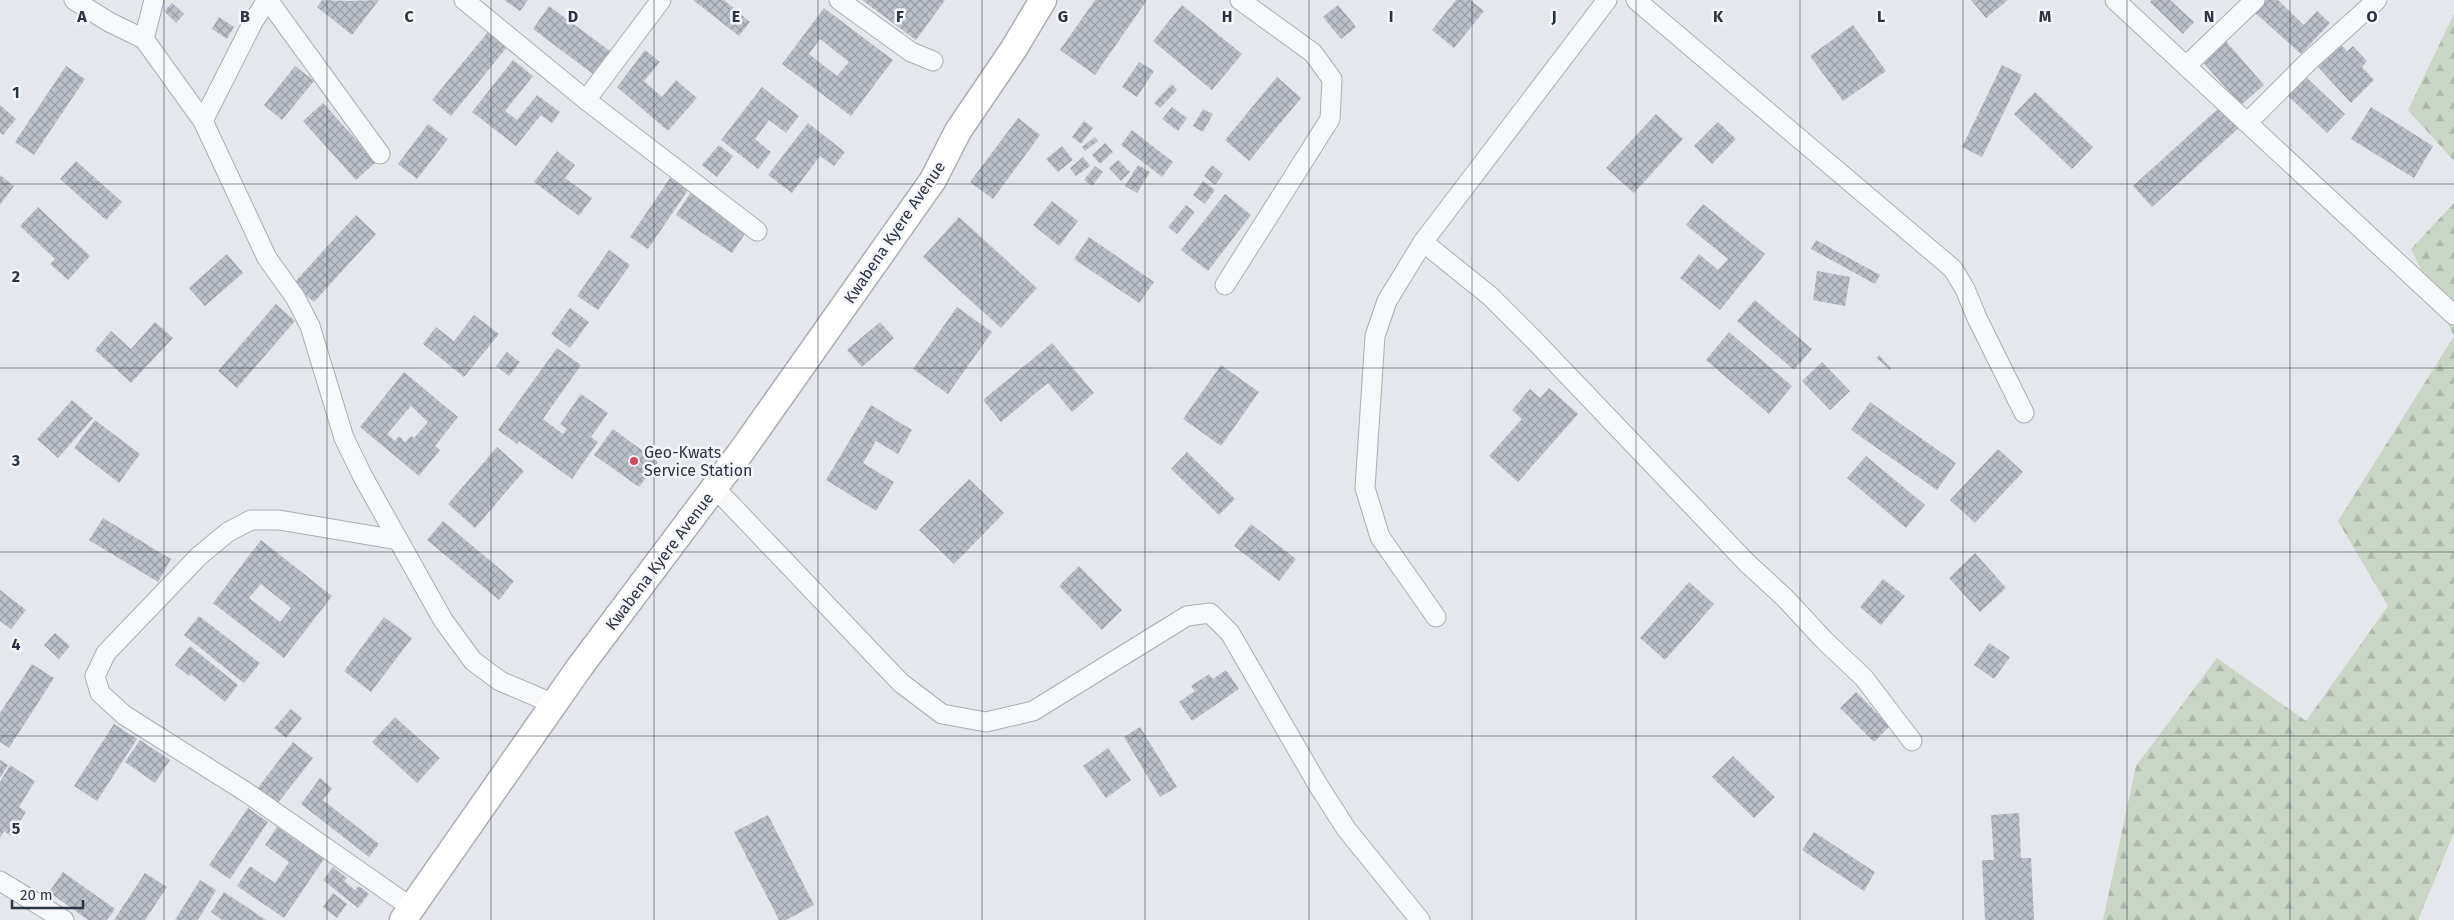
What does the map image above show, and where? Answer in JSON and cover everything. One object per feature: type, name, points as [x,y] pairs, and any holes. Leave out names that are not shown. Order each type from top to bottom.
[{"type":"main road","name":"Kwabena Kyere Avenue","points":[[408,914],[554,704],[714,488],[933,180],[958,131],[1013,50],[1044,0]]},
{"type":"street","points":[[74,0],[109,22],[144,39],[203,120],[266,258],[295,297],[310,326],[344,438],[443,620],[473,661],[500,681],[554,704]]},
{"type":"street","points":[[144,39],[154,0]]},
{"type":"street","points":[[203,120],[253,22],[267,0],[380,154]]},
{"type":"street","points":[[464,0],[586,100],[757,231]]},
{"type":"street","points":[[586,100],[661,0]]},
{"type":"street","points":[[839,0],[911,52],[933,61]]},
{"type":"street","points":[[1226,285],[1330,119],[1332,79],[1314,53],[1240,0]]},
{"type":"street","points":[[1436,617],[1380,537],[1365,488],[1364,474],[1375,336],[1387,301],[1423,242],[1607,0]]},
{"type":"street","points":[[1636,0],[1953,269],[1965,289],[1977,318],[2024,413]]},
{"type":"street","points":[[2186,66],[2255,0]]},
{"type":"street","points":[[2247,123],[2310,61],[2377,0]]},
{"type":"street","points":[[2120,1],[2186,66],[2454,315]]},
{"type":"street","points":[[1423,242],[1490,296],[1536,342],[1747,563],[1786,598],[1824,640],[1864,678],[1912,741]]},
{"type":"street","points":[[714,488],[901,683],[942,714],[986,722],[1032,711],[1187,616],[1210,613],[1230,633],[1318,785],[1347,830],[1420,920]]},
{"type":"street","points":[[398,540],[279,520],[251,520],[228,532],[199,556],[106,653],[95,676],[100,693],[124,715],[246,792],[408,914]]},
{"type":"street","points":[[0,881],[64,920]]},
{"type":"green space","points":[[2454,14],[2454,161],[2408,110]]},
{"type":"green space","points":[[2454,203],[2454,336],[2411,249]]},
{"type":"green space","points":[[2454,336],[2454,833],[2418,920],[2103,920],[2136,766],[2217,658],[2306,721],[2388,606],[2338,521]]},
{"type":"building","points":[[322,0],[379,0],[352,35],[317,7]]},
{"type":"building","points":[[504,0],[528,0],[520,11]]},
{"type":"building","points":[[693,0],[724,0],[750,22],[739,36]]},
{"type":"building","points":[[862,0],[945,0],[916,40]]},
{"type":"building","points":[[1095,0],[1147,0],[1095,75],[1060,50]]},
{"type":"building","points":[[1456,0],[1470,0],[1484,11],[1454,48],[1432,30]]},
{"type":"building","points":[[1971,0],[2008,0],[1986,18]]},
{"type":"building","points":[[2152,0],[2170,0],[2194,22],[2183,34],[2150,2]]},
{"type":"building","points":[[2263,0],[2278,0],[2304,25],[2317,11],[2330,23],[2301,54],[2253,11]]},
{"type":"building","points":[[172,3],[184,14],[176,23],[164,11]]},
{"type":"building","points":[[1182,5],[1242,54],[1212,90],[1153,41]]},
{"type":"building","points":[[1338,5],[1356,27],[1341,39],[1323,17]]},
{"type":"building","points":[[549,6],[610,51],[593,74],[533,29]]},
{"type":"building","points":[[824,8],[893,60],[851,116],[782,64]],"holes":[[[820,39],[849,62],[837,76],[809,54]]]},
{"type":"building","points":[[219,17],[234,27],[227,39],[212,29]]},
{"type":"building","points":[[1853,25],[1886,71],[1843,101],[1810,56]]},
{"type":"building","points":[[488,32],[507,47],[451,116],[432,100]]},
{"type":"building","points":[[2224,39],[2264,85],[2241,105],[2201,60]]},
{"type":"building","points":[[2341,45],[2347,51],[2353,46],[2367,61],[2362,67],[2374,80],[2351,103],[2318,67]]},
{"type":"building","points":[[645,50],[660,62],[644,81],[662,97],[676,80],[697,98],[668,131],[617,87]]},
{"type":"building","points":[[513,60],[533,76],[505,111],[517,120],[537,95],[560,112],[552,123],[541,115],[516,146],[472,112]]},
{"type":"building","points":[[1139,62],[1154,71],[1137,97],[1122,87]]},
{"type":"building","points":[[2002,65],[2022,75],[1982,157],[1962,147]]},
{"type":"building","points":[[66,66],[85,79],[34,155],[15,142]]},
{"type":"building","points":[[295,66],[314,81],[282,120],[264,105]]},
{"type":"building","points":[[1277,77],[1301,98],[1249,161],[1225,140]]},
{"type":"building","points":[[2306,77],[2345,114],[2327,133],[2288,96]]},
{"type":"building","points":[[1172,84],[1177,90],[1160,108],[1154,103]]},
{"type":"building","points":[[762,87],[799,116],[786,133],[769,120],[755,139],[771,152],[758,169],[721,140]]},
{"type":"building","points":[[2035,92],[2093,147],[2072,169],[2014,114]]},
{"type":"building","points":[[323,103],[376,162],[356,180],[303,121]]},
{"type":"building","points":[[0,105],[16,119],[3,135],[0,133]]},
{"type":"building","points":[[2221,106],[2240,127],[2152,207],[2133,186]]},
{"type":"building","points":[[1172,107],[1187,118],[1178,131],[1162,119]]},
{"type":"building","points":[[2371,107],[2433,146],[2414,178],[2351,139]]},
{"type":"building","points":[[1203,109],[1213,114],[1203,132],[1193,126]]},
{"type":"building","points":[[1656,114],[1683,139],[1634,193],[1606,168]]},
{"type":"building","points":[[1018,118],[1040,135],[993,199],[970,182]]},
{"type":"building","points":[[1084,121],[1093,128],[1081,144],[1072,137]]},
{"type":"building","points":[[1718,122],[1736,139],[1712,164],[1694,146]]},
{"type":"building","points":[[808,123],[845,152],[834,166],[820,156],[792,193],[768,175]]},
{"type":"building","points":[[428,124],[448,139],[417,179],[398,164]]},
{"type":"building","points":[[1132,130],[1173,162],[1162,177],[1121,145]]},
{"type":"building","points":[[1095,137],[1098,141],[1085,151],[1082,147]]},
{"type":"building","points":[[1105,143],[1113,152],[1100,164],[1092,155]]},
{"type":"building","points":[[719,145],[733,156],[717,177],[702,165]]},
{"type":"building","points":[[1062,146],[1073,160],[1058,172],[1046,159]]},
{"type":"building","points":[[557,151],[575,165],[565,178],[592,198],[579,216],[534,182]]},
{"type":"building","points":[[1083,157],[1090,166],[1076,176],[1070,168]]},
{"type":"building","points":[[1118,160],[1130,172],[1121,181],[1109,168]]},
{"type":"building","points":[[76,161],[122,202],[106,220],[60,179]]},
{"type":"building","points":[[1138,165],[1150,172],[1137,193],[1125,186]]},
{"type":"building","points":[[1212,165],[1223,174],[1215,185],[1204,176]]},
{"type":"building","points":[[1095,166],[1103,172],[1092,186],[1084,180]]},
{"type":"building","points":[[0,175],[14,186],[0,205]]},
{"type":"building","points":[[670,178],[688,190],[648,249],[630,237]]},
{"type":"building","points":[[1203,181],[1215,190],[1205,204],[1193,195]]},
{"type":"building","points":[[691,192],[747,231],[732,253],[676,215]]},
{"type":"building","points":[[1225,194],[1251,215],[1208,271],[1181,250]]},
{"type":"building","points":[[1052,201],[1078,221],[1059,246],[1033,225]]},
{"type":"building","points":[[1703,204],[1765,254],[1720,310],[1680,278],[1699,254],[1718,270],[1728,259],[1686,225]]},
{"type":"building","points":[[1186,205],[1195,212],[1177,234],[1168,227]]},
{"type":"building","points":[[38,207],[90,256],[68,280],[50,264],[55,259],[20,226]]},
{"type":"building","points":[[356,215],[376,234],[314,302],[293,284]]},
{"type":"building","points":[[959,217],[1037,288],[1001,328],[923,257]]},
{"type":"building","points":[[1089,237],[1154,282],[1139,303],[1074,259]]},
{"type":"building","points":[[1816,240],[1880,275],[1875,284],[1811,249]]},
{"type":"building","points":[[609,250],[630,265],[598,310],[577,296]]},
{"type":"building","points":[[227,254],[243,273],[205,306],[189,288]]},
{"type":"building","points":[[1817,271],[1850,277],[1845,306],[1813,300]]},
{"type":"building","points":[[1755,300],[1812,349],[1794,370],[1737,321]]},
{"type":"building","points":[[276,304],[295,321],[237,388],[218,371]]},
{"type":"building","points":[[957,307],[992,332],[948,394],[913,369]]},
{"type":"building","points":[[570,308],[589,322],[570,348],[551,334]]},
{"type":"building","points":[[474,315],[499,334],[464,377],[423,344],[436,327],[454,341]]},
{"type":"building","points":[[155,322],[173,338],[131,383],[95,350],[111,331],[131,349]]},
{"type":"building","points":[[880,322],[894,338],[862,367],[847,350]]},
{"type":"building","points":[[1729,332],[1792,386],[1769,414],[1706,360]]},
{"type":"building","points":[[1052,343],[1094,393],[1072,412],[1048,383],[1001,422],[983,400]]},
{"type":"building","points":[[557,348],[581,365],[543,419],[563,434],[567,429],[560,424],[581,394],[608,413],[591,437],[598,442],[572,479],[519,441],[517,444],[498,430]]},
{"type":"building","points":[[507,352],[520,362],[509,376],[496,366]]},
{"type":"building","points":[[1879,355],[1891,368],[1890,370],[1877,358]]},
{"type":"building","points":[[1822,362],[1850,391],[1830,410],[1802,381]]},
{"type":"building","points":[[1221,365],[1259,392],[1221,446],[1183,419]]},
{"type":"building","points":[[404,372],[458,417],[435,446],[440,450],[419,476],[360,427]],"holes":[[[411,406],[428,422],[414,438],[411,436],[405,442],[399,436],[395,441],[387,434]]]},
{"type":"building","points":[[1549,388],[1578,414],[1518,482],[1489,456],[1522,419],[1512,410],[1530,389],[1540,398]]},
{"type":"building","points":[[72,400],[93,418],[58,458],[37,439]]},
{"type":"building","points":[[1870,402],[1956,463],[1937,490],[1851,430]]},
{"type":"building","points":[[871,405],[912,430],[898,454],[876,441],[863,463],[894,482],[876,511],[826,480]]},
{"type":"building","points":[[95,420],[140,454],[119,483],[74,448]]},
{"type":"building","points":[[613,429],[658,462],[639,487],[594,455]]},
{"type":"building","points":[[497,447],[524,471],[475,528],[448,504]]},
{"type":"building","points":[[1998,449],[2023,472],[1975,523],[1950,500]]},
{"type":"building","points":[[1187,452],[1235,499],[1219,515],[1171,469]]},
{"type":"building","points":[[1866,456],[1925,505],[1906,528],[1847,478]]},
{"type":"building","points":[[969,479],[1004,513],[954,564],[919,530]]},
{"type":"building","points":[[103,518],[171,559],[158,582],[89,540]]},
{"type":"building","points":[[443,521],[514,581],[499,600],[427,540]]},
{"type":"building","points":[[1251,524],[1296,559],[1279,581],[1234,546]]},
{"type":"building","points":[[261,540],[332,596],[284,658],[213,603]],"holes":[[[261,584],[291,608],[280,622],[249,598]]]},
{"type":"building","points":[[1975,553],[2006,588],[1980,612],[1949,578]]},
{"type":"building","points":[[1079,566],[1122,610],[1102,630],[1059,586]]},
{"type":"building","points":[[1883,579],[1905,596],[1881,625],[1860,607]]},
{"type":"building","points":[[1689,582],[1714,604],[1665,660],[1640,638]]},
{"type":"building","points":[[0,590],[26,610],[11,629],[0,621]]},
{"type":"building","points":[[199,616],[260,663],[244,683],[184,635]]},
{"type":"building","points":[[384,617],[412,638],[371,692],[344,671]]},
{"type":"building","points":[[55,633],[70,646],[59,659],[44,645]]},
{"type":"building","points":[[1989,643],[2010,657],[1994,679],[1974,665]]},
{"type":"building","points":[[190,646],[238,685],[225,702],[191,674],[189,676],[175,665]]},
{"type":"building","points":[[32,664],[54,678],[9,748],[0,742],[0,713]]},
{"type":"building","points":[[1226,670],[1239,689],[1192,721],[1179,702],[1195,691],[1191,686],[1209,674],[1213,679]]},
{"type":"building","points":[[1856,692],[1890,726],[1874,742],[1840,708]]},
{"type":"building","points":[[291,709],[302,718],[286,738],[274,728]]},
{"type":"building","points":[[395,717],[440,758],[417,783],[372,742]]},
{"type":"building","points":[[114,724],[137,739],[97,801],[74,786]]},
{"type":"building","points":[[1140,727],[1177,787],[1160,797],[1124,737]]},
{"type":"building","points":[[140,740],[170,760],[155,783],[125,762]]},
{"type":"building","points":[[293,742],[313,758],[277,804],[257,789]]},
{"type":"building","points":[[1108,748],[1131,780],[1106,798],[1083,766]]},
{"type":"building","points":[[1733,756],[1775,797],[1754,818],[1712,777]]},
{"type":"building","points":[[0,760],[8,765],[0,778]]},
{"type":"building","points":[[10,765],[35,781],[19,807],[26,812],[11,836],[4,831],[0,838],[0,782]]},
{"type":"building","points":[[320,778],[332,788],[323,800],[379,844],[369,857],[301,804]]},
{"type":"building","points":[[248,808],[268,822],[230,879],[209,865]]},
{"type":"building","points":[[2019,813],[2021,858],[2031,858],[2034,920],[1985,920],[1982,860],[1994,860],[1991,815]]},
{"type":"building","points":[[768,815],[814,905],[786,920],[779,920],[734,832]]},
{"type":"building","points":[[277,827],[324,859],[284,918],[237,886],[250,866],[275,883],[289,862],[265,845]]},
{"type":"building","points":[[1814,832],[1875,872],[1864,891],[1802,850]]},
{"type":"building","points":[[333,867],[347,878],[344,881],[355,890],[359,886],[369,894],[358,908],[323,880]]},
{"type":"building","points":[[63,872],[115,909],[107,920],[88,920],[49,892]]},
{"type":"building","points":[[145,873],[167,887],[145,920],[114,920]]},
{"type":"building","points":[[200,880],[216,890],[198,920],[175,920]]},
{"type":"building","points":[[224,892],[266,920],[222,920],[211,912]]},
{"type":"building","points":[[333,893],[347,904],[337,918],[323,907]]},
{"type":"place","name":"Geo-Kwats Service Station","points":[[634,461]]}]
